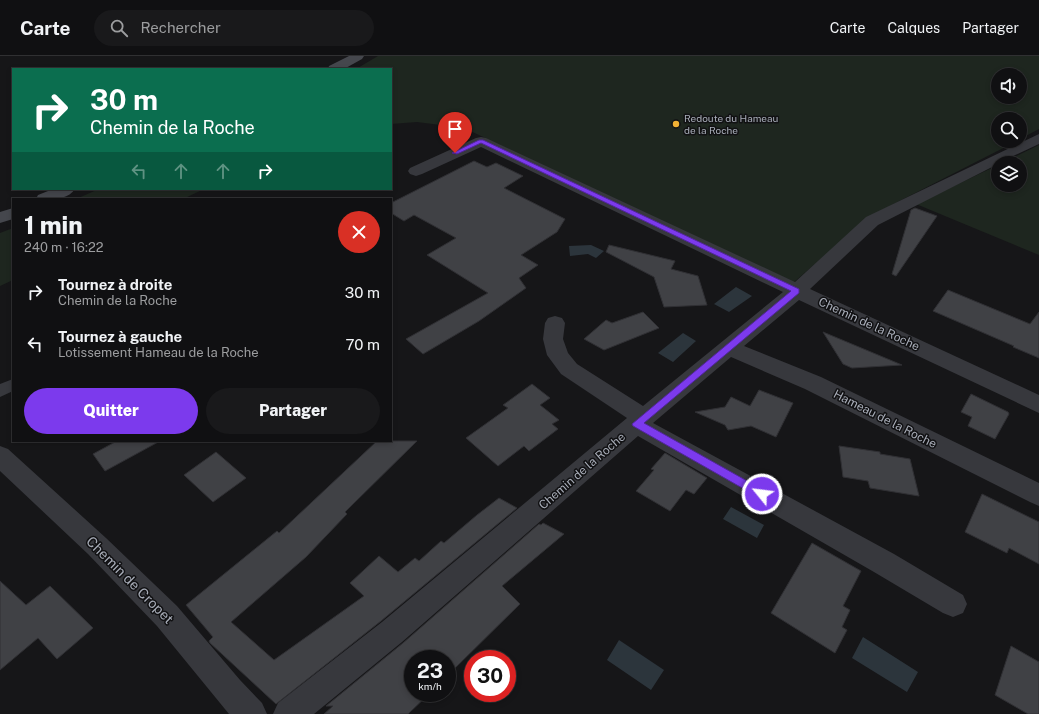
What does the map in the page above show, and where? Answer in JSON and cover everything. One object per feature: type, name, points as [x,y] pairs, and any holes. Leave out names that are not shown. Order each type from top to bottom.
[{"type":"street","points":[[336,68],[358,56]]},
{"type":"street","points":[[416,171],[481,141],[797,291],[872,221],[1039,138]]},
{"type":"street","points":[[46,198],[65,190]]},
{"type":"street","points":[[0,218],[12,213]]},
{"type":"street","name":"Chemin de la Roche","points":[[289,714],[392,632],[728,346],[797,291],[1039,405]]},
{"type":"street","points":[[555,323],[553,339],[558,355],[569,369],[640,421],[953,604]]},
{"type":"street","name":"Hameau de la Roche","points":[[728,346],[813,383],[1039,495]]},
{"type":"street","name":"Chemin de Cropet","points":[[0,456],[168,616],[229,691],[251,714]]},
{"type":"lane","points":[[0,391],[12,385]]},
{"type":"shaded area","points":[[378,56],[1039,56],[1039,129],[1027,135],[1027,112],[991,112],[991,148],[1003,148],[872,215],[794,282],[464,128],[417,122],[392,124],[392,68],[358,68]]},
{"type":"shaded area","points":[[1039,145],[1039,255],[916,204],[991,168],[991,192],[1027,192],[1027,156],[1016,156]]},
{"type":"shaded area","points":[[97,190],[202,190],[185,198],[78,198]]},
{"type":"shaded area","points":[[12,228],[12,280],[0,286],[0,233]]},
{"type":"shaded area","points":[[591,245],[604,251],[596,258],[588,254],[570,256],[569,246]]},
{"type":"shaded area","points":[[736,287],[752,296],[729,312],[714,304]]},
{"type":"shaded area","points":[[683,333],[696,341],[673,362],[658,353]]},
{"type":"shaded area","points":[[731,507],[764,525],[757,538],[723,519]]},
{"type":"shaded area","points":[[863,637],[918,672],[907,692],[852,658]]},
{"type":"shaded area","points":[[619,640],[664,670],[651,690],[607,660]]},
{"type":"building","points":[[474,161],[487,167],[496,163],[523,176],[504,188],[565,219],[557,232],[521,255],[538,265],[519,278],[526,288],[479,321],[423,354],[406,339],[488,293],[427,255],[456,238],[414,215],[404,221],[392,214],[392,202]]},
{"type":"building","points":[[915,208],[937,216],[896,276],[892,274],[911,210]]},
{"type":"building","points":[[609,245],[675,261],[671,269],[698,276],[707,305],[664,307],[654,277],[606,252]]},
{"type":"building","points":[[948,290],[1030,324],[1039,312],[1039,358],[933,311]]},
{"type":"building","points":[[643,312],[659,328],[604,350],[584,339],[606,320],[612,323]]},
{"type":"building","points":[[823,332],[902,365],[852,368],[843,364]]},
{"type":"building","points":[[532,384],[550,398],[540,405],[559,420],[552,424],[558,429],[529,451],[524,446],[498,466],[466,438],[508,408],[503,405]]},
{"type":"building","points":[[759,390],[793,403],[776,437],[751,426],[728,430],[725,425],[695,412],[725,407],[731,397],[750,406]]},
{"type":"building","points":[[971,394],[1008,412],[1009,414],[995,439],[968,426],[972,417],[961,412]]},
{"type":"building","points":[[417,441],[345,512],[347,514],[306,557],[231,622],[274,660],[364,596],[350,583],[379,556],[398,572],[415,558],[419,561],[441,541],[444,543],[499,498],[517,508],[381,621],[276,704],[210,643],[209,641],[213,637],[186,605],[277,531],[279,533],[376,442]]},
{"type":"building","points":[[115,442],[158,442],[105,471],[93,454]]},
{"type":"building","points":[[839,446],[880,452],[880,454],[910,459],[919,496],[870,488],[868,481],[843,477]]},
{"type":"building","points":[[216,452],[246,478],[213,502],[184,475]]},
{"type":"building","points":[[665,453],[707,478],[694,494],[686,490],[670,511],[636,491],[654,470],[651,469]]},
{"type":"building","points":[[982,494],[1039,522],[1039,564],[1009,548],[1007,553],[965,532]]},
{"type":"building","points":[[543,523],[564,534],[502,586],[520,604],[473,650],[464,650],[464,659],[456,667],[456,650],[404,650],[404,702],[421,702],[408,714],[324,714],[333,706],[326,706],[403,643],[539,524],[541,525]]},
{"type":"building","points":[[812,543],[861,571],[843,606],[850,610],[842,627],[847,630],[835,653],[771,613]]},
{"type":"building","points":[[0,581],[26,605],[50,586],[93,628],[57,659],[38,638],[0,670]]},
{"type":"building","points":[[1011,646],[1039,662],[1039,714],[1028,714],[995,695]]},
{"type":"place","name":"Redoute du Hameau de la Roche","points":[[676,124]]},
{"type":"route","points":[[455,153],[481,141],[797,291],[728,346],[636,424],[762,494]]}]
